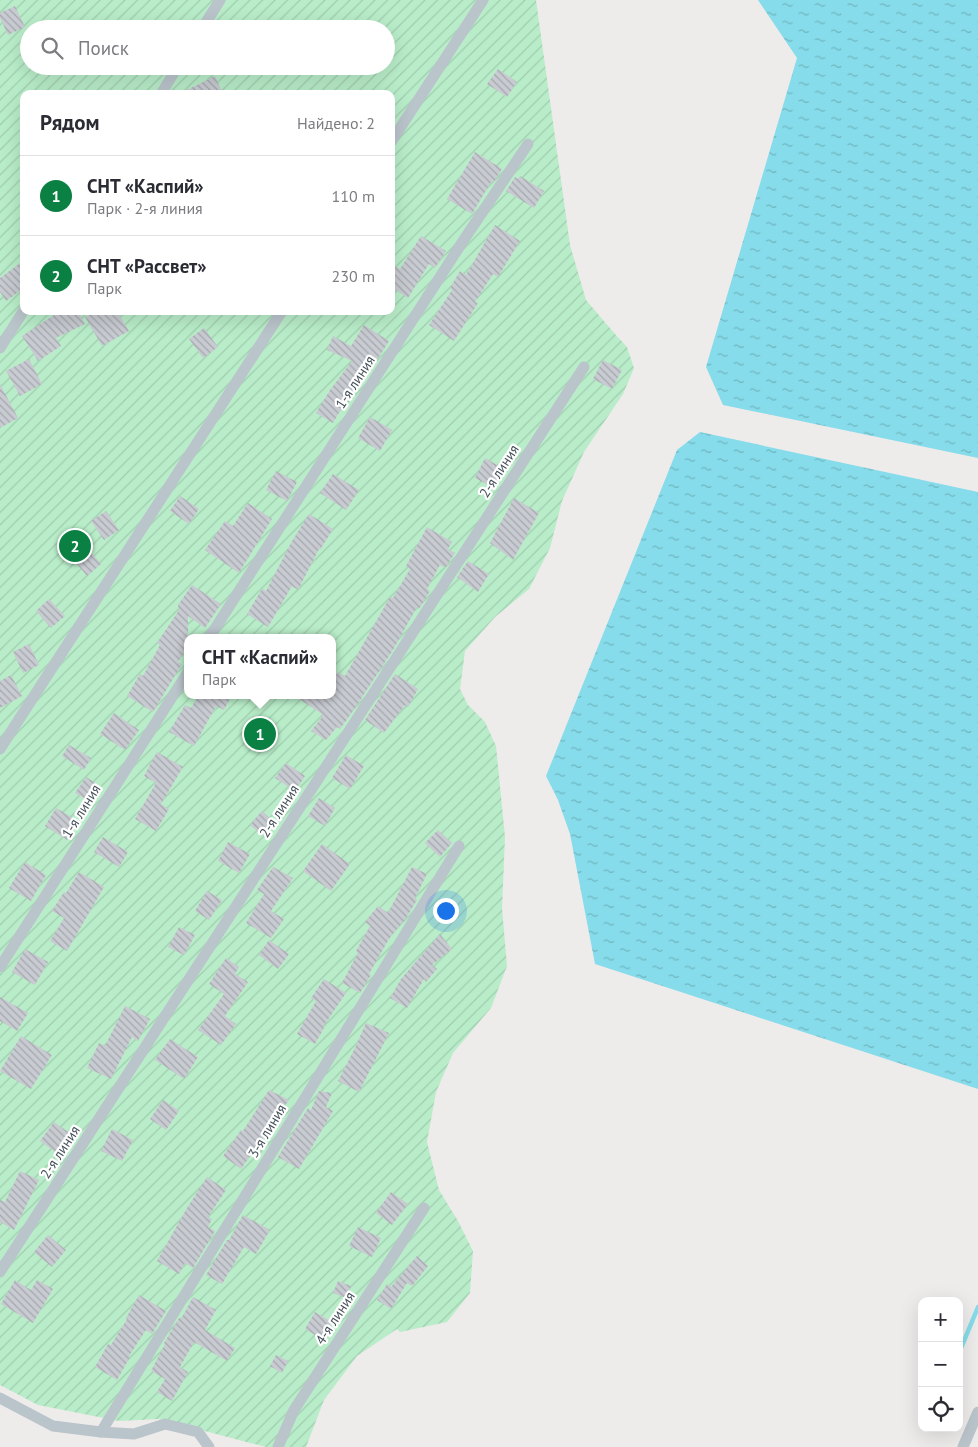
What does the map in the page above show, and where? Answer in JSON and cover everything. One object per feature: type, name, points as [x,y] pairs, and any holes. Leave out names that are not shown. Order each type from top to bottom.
[{"type":"street","points":[[208,20],[220,0]]},
{"type":"street","points":[[395,136],[483,0]]},
{"type":"street","points":[[163,90],[172,75]]},
{"type":"street","name":"1-я линия","points":[[212,634],[462,242],[528,144]]},
{"type":"street","points":[[0,348],[21,315]]},
{"type":"street","points":[[0,749],[279,315]]},
{"type":"street","name":"2-я линия","points":[[0,1272],[584,366]]},
{"type":"street","name":"1-я линия","points":[[0,967],[184,678]]},
{"type":"street","name":"3-я линия","points":[[101,1432],[459,846]]},
{"type":"street","name":"4-я линия","points":[[278,1447],[294,1410],[424,1208]]},
{"type":"street","points":[[0,1398],[53,1426],[134,1434],[165,1424],[198,1432],[210,1447]]},
{"type":"street","points":[[962,1447],[978,1412]]},
{"type":"green space","points":[[0,0],[536,0],[570,245],[586,300],[627,347],[634,368],[623,394],[584,452],[562,501],[550,548],[529,589],[495,617],[465,651],[460,689],[468,705],[485,722],[496,746],[505,837],[502,908],[507,966],[491,1008],[453,1053],[436,1092],[427,1142],[439,1190],[458,1221],[473,1251],[470,1293],[447,1322],[400,1332],[397,1329],[357,1356],[324,1400],[306,1447],[266,1447],[159,1419],[119,1421],[38,1405],[0,1385]]},
{"type":"water","points":[[758,0],[978,0],[978,458],[723,405],[706,367],[797,58]]},
{"type":"water","points":[[700,432],[978,492],[978,1089],[595,964],[570,834],[558,800],[546,776],[677,450]]},
{"type":"building","points":[[15,6],[22,20],[20,20],[20,29],[8,35],[0,18],[0,13]]},
{"type":"building","points":[[498,69],[517,82],[507,97],[487,84]]},
{"type":"building","points":[[215,76],[221,90],[187,90]]},
{"type":"building","points":[[475,152],[502,169],[493,183],[491,182],[472,214],[447,199]]},
{"type":"building","points":[[520,176],[544,191],[534,208],[506,191],[515,177],[518,179]]},
{"type":"building","points":[[495,225],[520,241],[498,277],[493,274],[475,302],[478,303],[454,341],[429,325],[452,290],[450,288],[460,271],[466,275]]},
{"type":"building","points":[[421,236],[446,251],[435,268],[429,264],[408,298],[395,290],[395,266],[400,269]]},
{"type":"building","points":[[20,263],[20,291],[6,301],[0,292],[0,278]]},
{"type":"building","points":[[54,315],[80,315],[85,324],[56,338],[61,346],[38,361],[22,336]]},
{"type":"building","points":[[89,315],[119,315],[129,331],[102,346],[85,317]]},
{"type":"building","points":[[364,325],[389,341],[365,379],[353,394],[351,392],[333,423],[316,413],[330,390],[352,361],[327,350],[333,336],[351,346]]},
{"type":"building","points":[[204,328],[218,347],[203,358],[189,339]]},
{"type":"building","points":[[29,359],[42,384],[20,396],[6,371]]},
{"type":"building","points":[[603,360],[622,370],[612,389],[593,379]]},
{"type":"building","points":[[0,384],[18,418],[0,428]]},
{"type":"building","points":[[370,417],[392,430],[380,451],[358,438]]},
{"type":"building","points":[[485,458],[504,469],[494,488],[475,478]]},
{"type":"building","points":[[276,471],[297,482],[287,501],[266,490]]},
{"type":"building","points":[[333,474],[359,490],[346,510],[320,493]]},
{"type":"building","points":[[180,496],[199,509],[189,524],[170,511]]},
{"type":"building","points":[[514,498],[539,513],[513,560],[490,543]]},
{"type":"building","points":[[248,503],[272,519],[239,573],[205,550],[225,521],[233,526]]},
{"type":"building","points":[[106,511],[119,530],[104,540],[91,521]]},
{"type":"building","points":[[309,514],[333,529],[319,549],[298,590],[292,586],[268,627],[247,614],[262,589],[266,591],[292,541]]},
{"type":"building","points":[[427,527],[452,542],[448,549],[455,553],[445,568],[440,565],[427,589],[430,591],[419,609],[417,607],[393,650],[353,711],[340,729],[337,727],[326,740],[311,731],[322,717],[320,716],[322,714],[299,699],[336,699],[336,675],[338,672],[345,676],[390,597],[393,598],[410,569],[406,566]]},
{"type":"building","points":[[86,546],[101,564],[87,576],[72,558]]},
{"type":"building","points":[[468,561],[489,574],[478,592],[457,577]]},
{"type":"building","points":[[192,585],[221,604],[205,628],[188,616],[188,634],[184,634],[184,652],[178,662],[182,664],[153,712],[127,696],[140,674],[143,676],[160,645],[157,643],[179,610],[178,605]]},
{"type":"building","points":[[49,599],[65,616],[51,628],[36,611]]},
{"type":"building","points":[[29,644],[39,665],[23,673],[13,652]]},
{"type":"building","points":[[395,674],[418,689],[408,707],[405,705],[384,733],[365,720]]},
{"type":"building","points":[[11,675],[22,696],[0,708],[0,681]]},
{"type":"building","points":[[196,699],[230,699],[224,710],[216,706],[194,746],[169,732],[185,705],[191,708]]},
{"type":"building","points":[[114,713],[139,730],[125,750],[100,734]]},
{"type":"building","points":[[69,745],[91,758],[84,770],[62,756]]},
{"type":"building","points":[[157,752],[183,767],[161,804],[169,809],[156,831],[135,819],[156,783],[144,776]]},
{"type":"building","points":[[346,755],[364,766],[350,789],[332,778]]},
{"type":"building","points":[[286,763],[305,776],[295,791],[275,778]]},
{"type":"building","points":[[86,777],[100,786],[90,802],[75,793]]},
{"type":"building","points":[[319,798],[335,808],[325,826],[308,816]]},
{"type":"building","points":[[56,808],[78,821],[67,840],[45,826]]},
{"type":"building","points":[[262,811],[274,822],[262,835],[250,825]]},
{"type":"building","points":[[438,830],[452,843],[440,857],[425,843]]},
{"type":"building","points":[[103,837],[128,852],[119,867],[94,852]]},
{"type":"building","points":[[228,842],[250,854],[239,873],[218,861]]},
{"type":"building","points":[[322,844],[350,864],[331,891],[303,871]]},
{"type":"building","points":[[25,862],[46,875],[31,901],[9,888]]},
{"type":"building","points":[[273,867],[293,878],[271,911],[284,919],[271,938],[246,923],[264,894],[257,890]]},
{"type":"building","points":[[412,867],[427,874],[415,898],[417,900],[406,918],[389,939],[360,993],[342,983],[358,953],[356,951],[370,926],[365,922],[378,906],[388,913]]},
{"type":"building","points":[[79,872],[104,887],[67,951],[50,941],[64,918],[52,911]]},
{"type":"building","points":[[207,891],[222,900],[209,920],[195,911]]},
{"type":"building","points":[[179,927],[195,935],[184,955],[168,947]]},
{"type":"building","points":[[440,934],[452,949],[432,965],[437,969],[426,982],[424,979],[407,1008],[390,998],[401,979]]},
{"type":"building","points":[[269,940],[289,954],[278,969],[259,955]]},
{"type":"building","points":[[25,949],[48,962],[35,985],[12,972]]},
{"type":"building","points":[[226,958],[239,967],[235,974],[248,982],[225,1016],[236,1024],[221,1045],[198,1030],[224,994],[209,984]]},
{"type":"building","points":[[324,979],[346,993],[323,1027],[315,1044],[297,1034],[316,1001],[311,998]]},
{"type":"building","points":[[0,997],[28,1013],[17,1031],[0,1021]]},
{"type":"building","points":[[125,1006],[150,1019],[138,1041],[132,1037],[111,1079],[87,1068],[99,1043],[105,1046]]},
{"type":"building","points":[[366,1023],[389,1033],[359,1092],[338,1081]]},
{"type":"building","points":[[21,1036],[52,1055],[31,1089],[0,1071]]},
{"type":"building","points":[[170,1039],[198,1057],[184,1079],[155,1060]]},
{"type":"building","points":[[269,1090],[289,1100],[241,1169],[223,1156],[241,1130],[243,1131]]},
{"type":"building","points":[[319,1091],[332,1093],[326,1107],[333,1111],[299,1169],[278,1157],[308,1108],[311,1110]]},
{"type":"building","points":[[163,1100],[179,1111],[166,1130],[150,1119]]},
{"type":"building","points":[[54,1122],[71,1134],[57,1153],[40,1141]]},
{"type":"building","points":[[112,1129],[133,1140],[122,1161],[101,1151]]},
{"type":"building","points":[[20,1171],[39,1180],[14,1230],[0,1222],[0,1200],[5,1202]]},
{"type":"building","points":[[207,1177],[226,1190],[208,1217],[212,1219],[208,1227],[215,1231],[193,1268],[185,1263],[179,1274],[157,1261]]},
{"type":"building","points":[[391,1192],[408,1204],[392,1225],[376,1213]]},
{"type":"building","points":[[243,1215],[270,1230],[256,1254],[244,1247],[222,1284],[206,1275]]},
{"type":"building","points":[[358,1227],[381,1238],[372,1257],[349,1246]]},
{"type":"building","points":[[48,1235],[66,1250],[52,1267],[34,1252]]},
{"type":"building","points":[[417,1256],[428,1266],[412,1286],[407,1283],[391,1309],[377,1300],[387,1284],[391,1287]]},
{"type":"building","points":[[15,1280],[31,1290],[37,1280],[53,1289],[33,1323],[1,1304]]},
{"type":"building","points":[[338,1281],[351,1286],[346,1298],[333,1293]]},
{"type":"building","points":[[139,1295],[166,1311],[152,1334],[146,1330],[129,1356],[117,1380],[95,1367],[108,1344],[111,1345],[127,1319]]},
{"type":"building","points":[[193,1297],[216,1310],[205,1330],[235,1348],[227,1361],[194,1342],[180,1367],[188,1372],[172,1401],[157,1392],[165,1379],[151,1371],[164,1343],[179,1318],[181,1319]]},
{"type":"building","points":[[315,1312],[332,1322],[322,1339],[305,1329]]},
{"type":"building","points":[[276,1355],[288,1361],[282,1373],[270,1366]]},
{"type":"waterway","points":[[963,1343],[978,1307]]},
{"type":"place","name":"СНТ «Рассвет»","points":[[75,546]]},
{"type":"place","name":"СНТ «Каспий»","points":[[260,734]]}]
